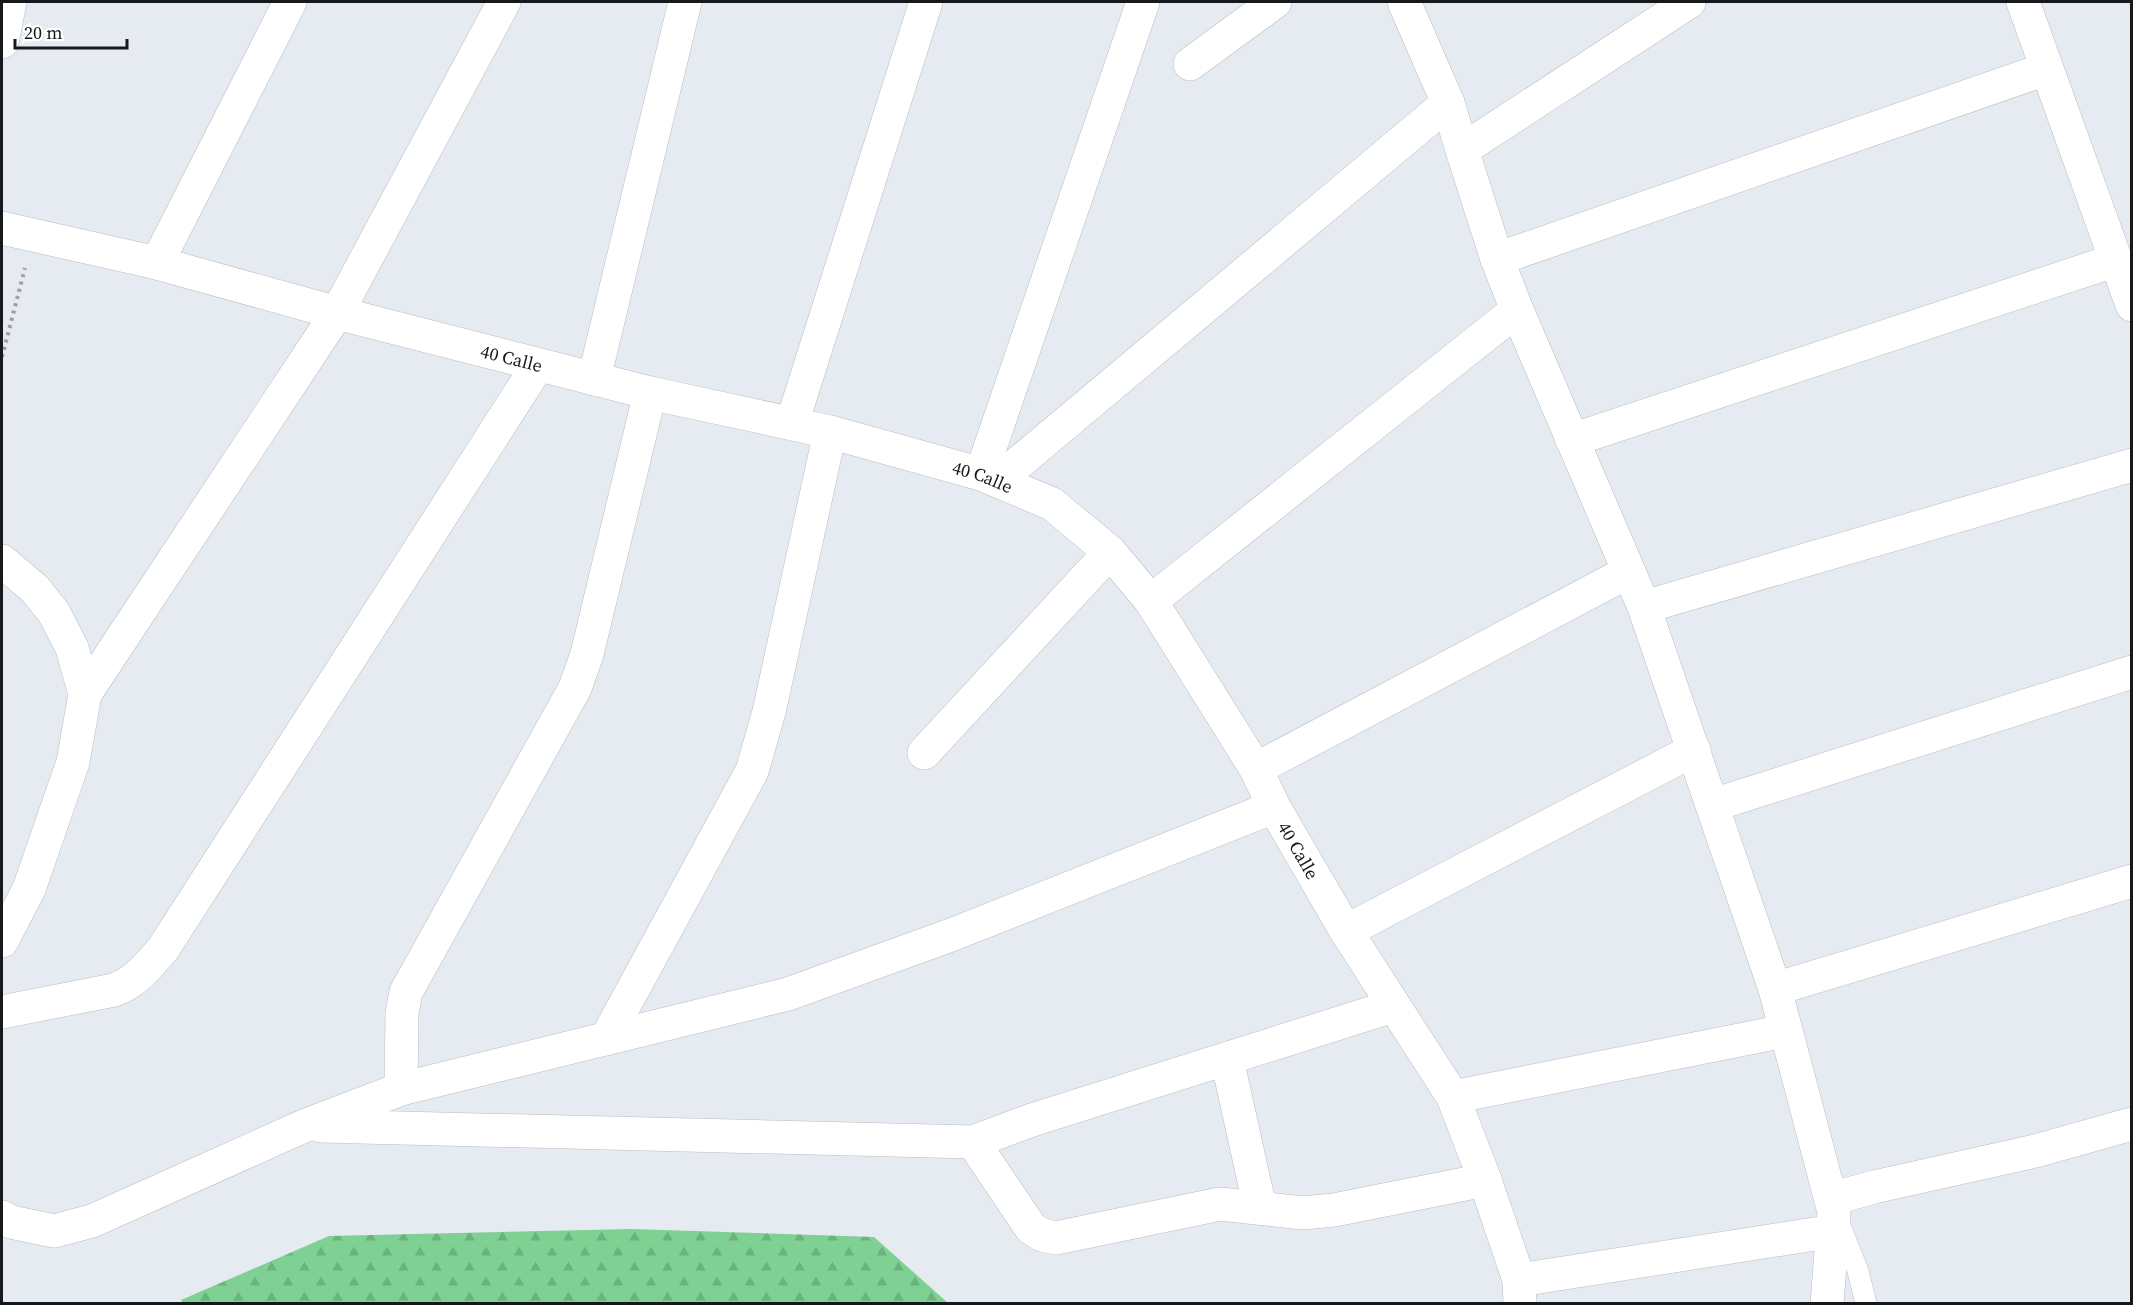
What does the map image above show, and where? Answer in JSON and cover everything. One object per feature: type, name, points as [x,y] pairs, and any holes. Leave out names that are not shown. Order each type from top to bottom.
[{"type":"street","points":[[2,42],[10,2]]},
{"type":"street","points":[[157,263],[290,2]]},
{"type":"street","points":[[2,941],[29,889],[74,762],[85,694],[337,313],[504,2]]},
{"type":"street","points":[[594,379],[685,2]]},
{"type":"street","points":[[792,423],[926,2]]},
{"type":"street","points":[[990,477],[1143,2]]},
{"type":"street","points":[[1190,64],[1275,2]]},
{"type":"street","points":[[1404,2],[1448,103],[1497,259],[1517,310],[1644,607],[1775,989],[1833,1214],[1827,1304]]},
{"type":"street","points":[[1462,150],[1689,2]]},
{"type":"street","points":[[2023,2],[2132,305]]},
{"type":"street","points":[[1497,259],[2046,69]]},
{"type":"street","points":[[990,477],[1448,103]]},
{"type":"street","name":"40 Calle","points":[[2,228],[157,263],[337,313],[650,393],[830,432],[990,477],[1052,504],[1110,552],[1151,601],[1256,769],[1274,807],[1346,931],[1453,1097],[1485,1180],[1519,1292]]},
{"type":"street","points":[[1572,440],[2115,260]]},
{"type":"street","points":[[1151,601],[1517,310]]},
{"type":"street","points":[[2,1012],[114,990],[128,985],[140,976],[163,949],[538,365]]},
{"type":"street","points":[[401,1089],[402,1013],[406,992],[575,688],[587,654],[650,393]]},
{"type":"street","points":[[606,1039],[752,771],[769,712],[830,432]]},
{"type":"street","points":[[1644,607],[2132,465]]},
{"type":"street","points":[[924,753],[1110,552]]},
{"type":"street","points":[[2,561],[35,589],[54,613],[72,648],[85,694]]},
{"type":"street","points":[[1256,769],[1628,572]]},
{"type":"street","points":[[1713,805],[2132,672]]},
{"type":"street","points":[[1346,931],[1694,750]]},
{"type":"street","points":[[2,1217],[11,1222],[54,1231],[92,1221],[304,1126],[401,1089],[788,994],[951,935],[1274,807]]},
{"type":"street","points":[[1775,989],[2132,881]]},
{"type":"street","points":[[304,1126],[974,1142],[1032,1120],[1393,1006]]},
{"type":"street","points":[[1453,1097],[1785,1031]]},
{"type":"street","points":[[1227,1059],[1260,1208]]},
{"type":"street","points":[[1519,1292],[1833,1214],[2035,1151],[2132,1124]]},
{"type":"street","points":[[974,1142],[1031,1228],[1042,1235],[1056,1239],[1220,1204],[1303,1213],[1334,1210],[1485,1180]]},
{"type":"lane","points":[[1833,1214],[1858,1271],[1866,1304]]},
{"type":"path","points":[[2,357],[33,236]]},
{"type":"green space","points":[[632,1229],[874,1237],[948,1303],[183,1304],[181,1300],[329,1236]]}]
